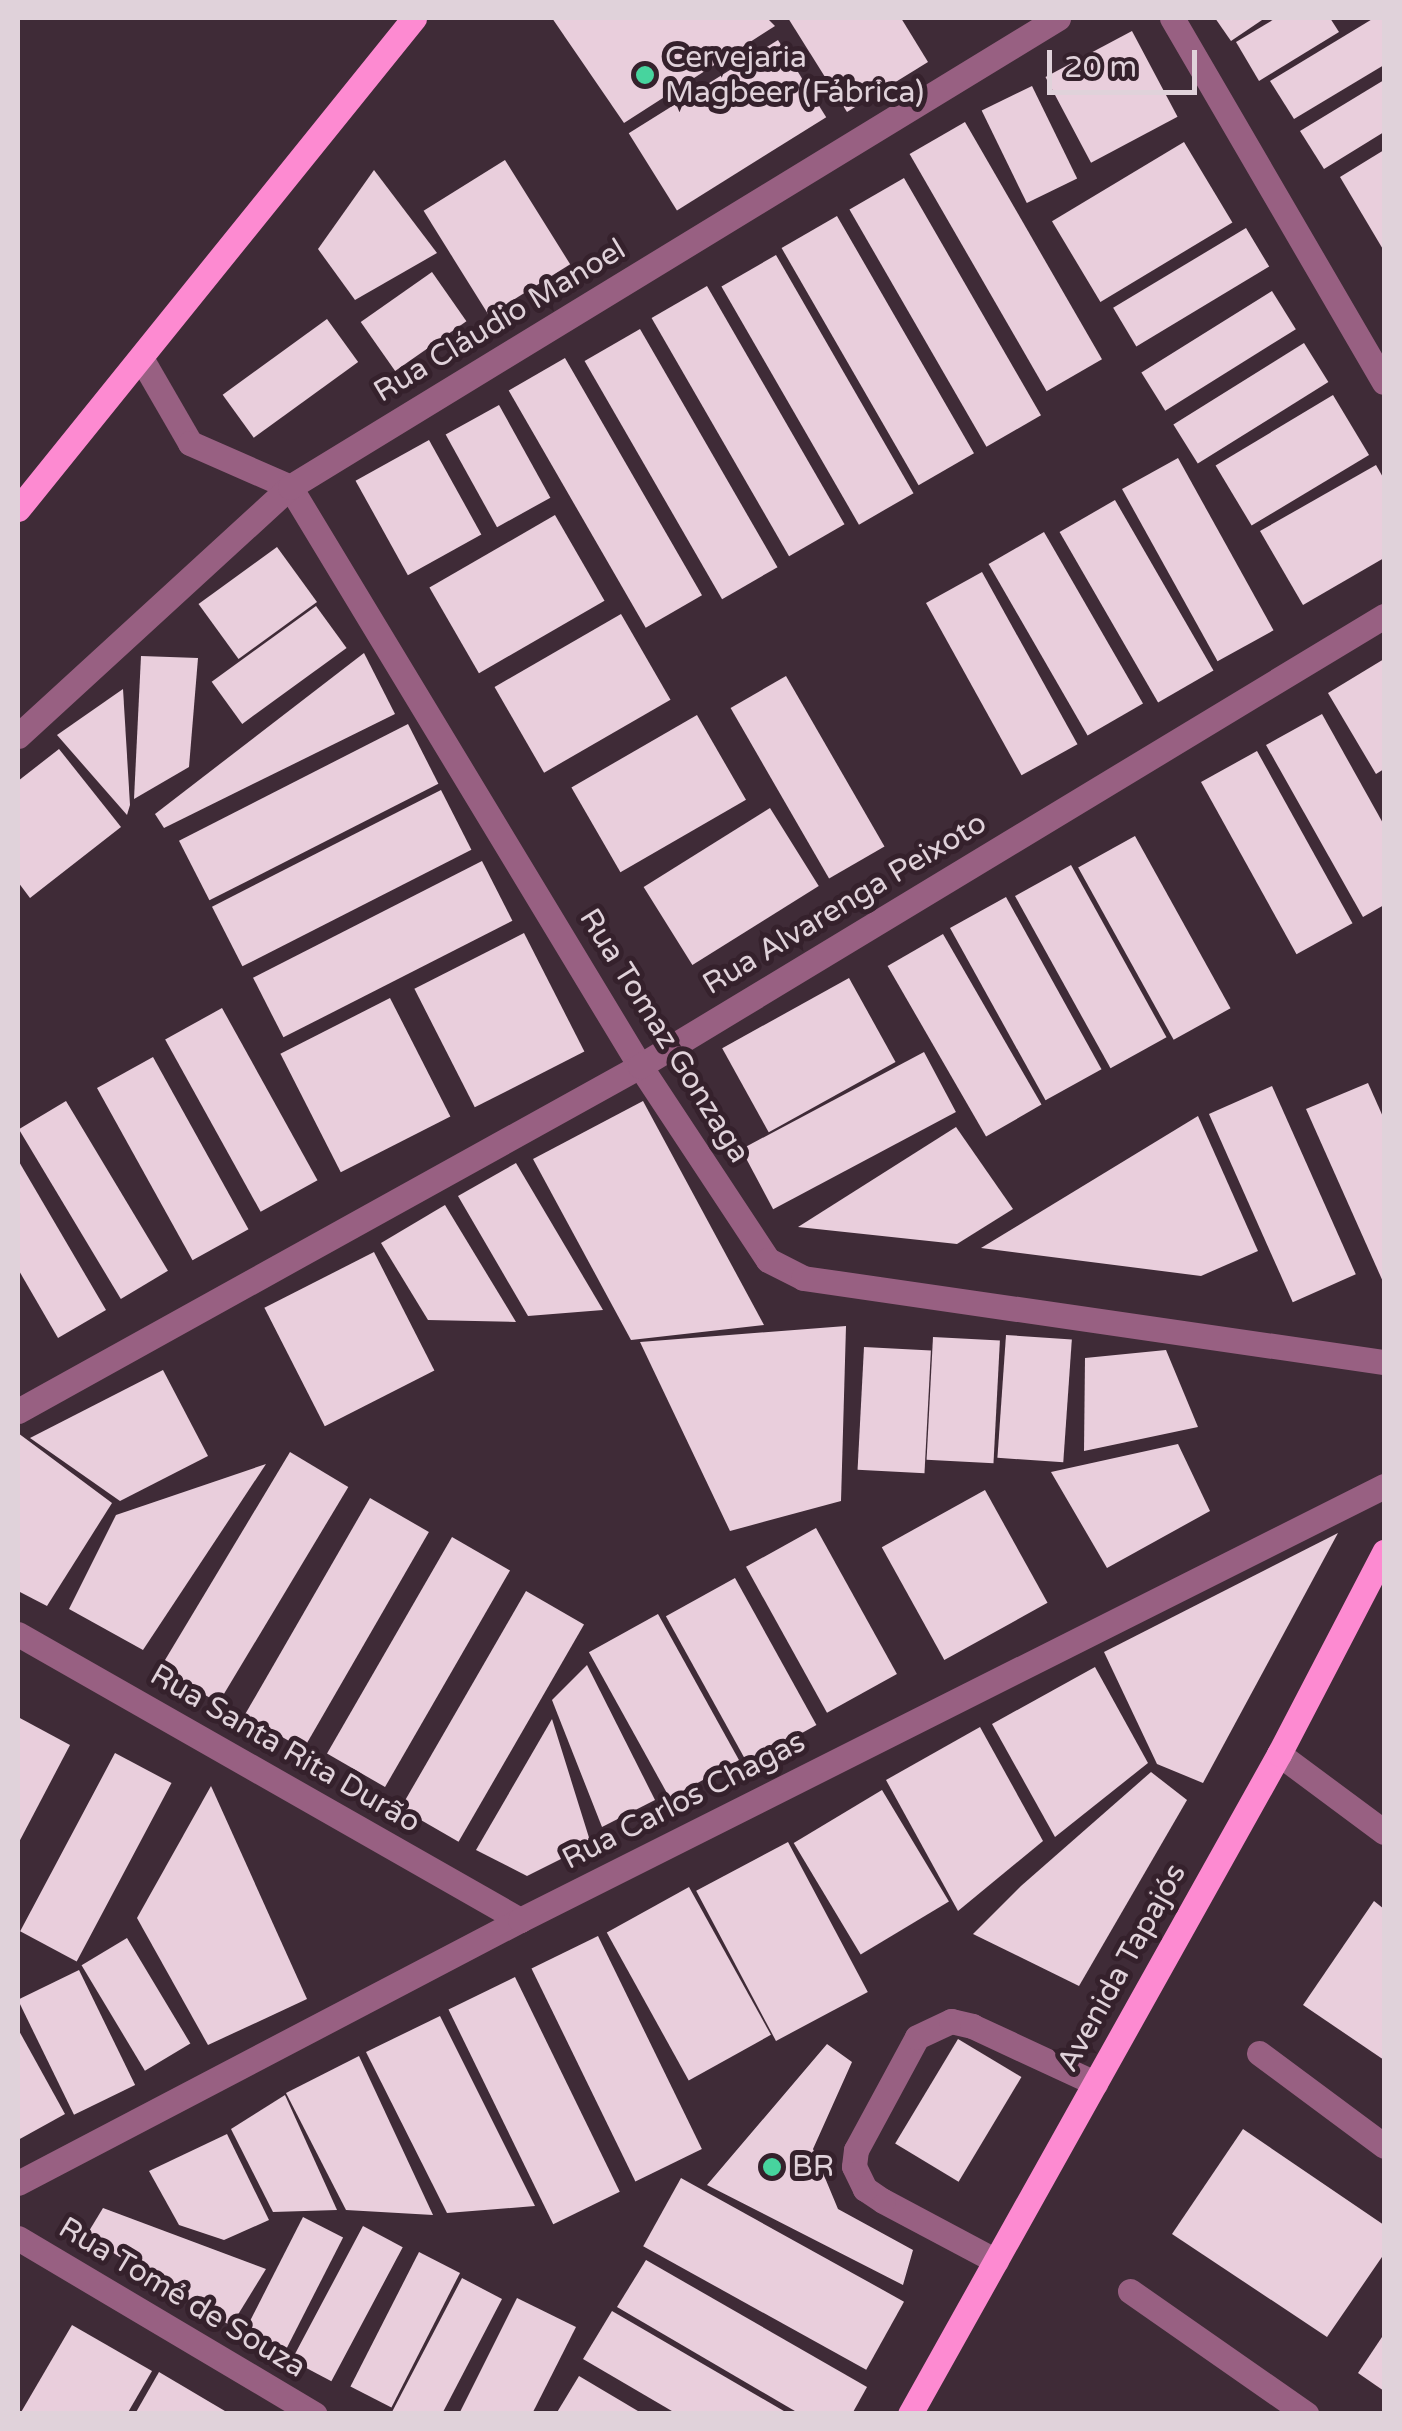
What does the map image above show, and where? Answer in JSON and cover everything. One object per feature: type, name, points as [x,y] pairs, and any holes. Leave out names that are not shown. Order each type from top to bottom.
[{"type":"main road","points":[[18,509],[414,18]]},
{"type":"main road","name":"Avenida Tapajós","points":[[910,2414],[1279,1754],[1384,1552]]},
{"type":"street","name":"Rua Cláudio Manoel","points":[[18,736],[290,487],[1058,18]]},
{"type":"street","points":[[1172,18],[1384,382]]},
{"type":"street","points":[[140,358],[190,443],[290,487]]},
{"type":"street","name":"Rua Tomaz Gonzaga","points":[[290,487],[640,1066],[768,1260],[803,1278],[1384,1362]]},
{"type":"street","name":"Rua Alvarenga Peixoto","points":[[18,1411],[640,1066],[1384,616]]},
{"type":"street","name":"Rua Carlos Chagas","points":[[18,2184],[520,1920],[1384,1486]]},
{"type":"street","name":"Rua Santa Rita Durão","points":[[18,1634],[520,1920]]},
{"type":"street","points":[[1279,1754],[1384,1832]]},
{"type":"street","points":[[996,2261],[865,2189],[854,2166],[856,2150],[918,2037],[950,2021],[972,2026],[1095,2084]]},
{"type":"street","points":[[1259,2054],[1384,2146]]},
{"type":"street","name":"Rua Tomé de Souza","points":[[18,2238],[284,2407],[315,2414]]},
{"type":"street","points":[[1130,2290],[1306,2414]]},
{"type":"building","name":"Cervejaria Magbeer (Fábrica)","points":[[552,18],[767,18],[775,26],[624,123]]},
{"type":"building","points":[[788,18],[901,18],[928,62],[847,112]]},
{"type":"building","points":[[1215,18],[1265,18],[1231,41]]},
{"type":"building","points":[[1276,18],[1330,18],[1339,32],[1259,81],[1236,42]]},
{"type":"building","points":[[1374,18],[1384,18],[1384,65],[1294,119],[1270,81]]},
{"type":"building","points":[[1132,31],[1178,117],[1091,163],[1045,77]]},
{"type":"building","points":[[778,40],[826,117],[677,210],[629,133]]},
{"type":"building","points":[[1384,80],[1384,132],[1324,169],[1300,131]]},
{"type":"building","points":[[1032,86],[1077,179],[1027,203],[982,111]]},
{"type":"building","points":[[965,122],[1102,359],[1047,391],[910,154]]},
{"type":"building","points":[[1184,142],[1232,223],[1100,302],[1052,221]]},
{"type":"building","points":[[1384,150],[1384,251],[1340,177]]},
{"type":"building","points":[[505,160],[570,264],[489,315],[424,211]]},
{"type":"building","points":[[374,170],[437,253],[355,300],[318,249]]},
{"type":"building","points":[[904,178],[1041,415],[986,447],[849,210]]},
{"type":"building","points":[[837,216],[974,453],[919,485],[782,248]]},
{"type":"building","points":[[1246,228],[1269,267],[1136,346],[1113,308]]},
{"type":"building","points":[[776,255],[914,493],[859,525],[721,286]]},
{"type":"building","points":[[432,272],[466,321],[395,371],[361,322]]},
{"type":"building","points":[[707,286],[844,524],[789,556],[652,318]]},
{"type":"building","points":[[1272,291],[1296,329],[1165,411],[1141,373]]},
{"type":"building","points":[[327,319],[358,362],[254,438],[223,395]]},
{"type":"building","points":[[640,329],[778,567],[722,599],[585,361]]},
{"type":"building","points":[[1304,343],[1328,382],[1198,464],[1173,425]]},
{"type":"building","points":[[565,358],[702,595],[646,628],[509,391]]},
{"type":"building","points":[[1333,395],[1369,455],[1252,526],[1216,466]]},
{"type":"building","points":[[499,405],[550,498],[497,527],[446,435]]},
{"type":"building","points":[[429,440],[481,534],[408,575],[356,481]]},
{"type":"building","points":[[1178,458],[1274,630],[1218,661],[1122,489]]},
{"type":"building","points":[[1376,465],[1384,479],[1384,558],[1303,605],[1260,531]]},
{"type":"building","points":[[1115,500],[1214,671],[1158,703],[1060,532]]},
{"type":"building","points":[[555,515],[604,601],[479,673],[429,588]]},
{"type":"building","points":[[1044,532],[1143,703],[1088,735],[989,564]]},
{"type":"building","points":[[277,547],[317,602],[238,659],[199,604]]},
{"type":"building","points":[[982,572],[1078,744],[1022,775],[926,603]]},
{"type":"building","points":[[316,606],[347,648],[242,724],[212,682]]},
{"type":"building","points":[[621,614],[670,700],[544,773],[495,687]]},
{"type":"building","points":[[364,653],[395,714],[164,828],[155,814]]},
{"type":"building","points":[[141,656],[198,658],[189,767],[134,799]]},
{"type":"building","points":[[1384,659],[1384,769],[1376,774],[1328,693]]},
{"type":"building","points":[[786,676],[884,847],[829,879],[731,708]]},
{"type":"building","points":[[123,689],[130,805],[127,815],[57,735]]},
{"type":"building","points":[[1322,714],[1384,825],[1384,905],[1363,917],[1266,745]]},
{"type":"building","points":[[697,715],[746,800],[620,872],[571,788]]},
{"type":"building","points":[[408,724],[438,784],[209,900],[179,841]]},
{"type":"building","points":[[59,749],[121,827],[30,898],[18,882],[18,781]]},
{"type":"building","points":[[1257,751],[1353,923],[1297,954],[1201,782]]},
{"type":"building","points":[[441,790],[471,850],[242,966],[212,907]]},
{"type":"building","points":[[770,808],[819,886],[692,965],[644,887]]},
{"type":"building","points":[[1135,836],[1231,1008],[1174,1040],[1078,868]]},
{"type":"building","points":[[482,861],[512,921],[283,1037],[253,978]]},
{"type":"building","points":[[1071,865],[1167,1037],[1111,1068],[1015,896]]},
{"type":"building","points":[[1006,897],[1102,1069],[1046,1100],[950,928]]},
{"type":"building","points":[[524,933],[584,1052],[475,1107],[414,989]]},
{"type":"building","points":[[943,934],[1042,1105],[986,1137],[888,966]]},
{"type":"building","points":[[849,978],[896,1062],[769,1132],[722,1048]]},
{"type":"building","points":[[390,998],[450,1117],[341,1172],[280,1054]]},
{"type":"building","points":[[222,1008],[318,1180],[261,1212],[165,1040]]},
{"type":"building","points":[[924,1052],[956,1112],[773,1209],[741,1149]]},
{"type":"building","points":[[153,1057],[249,1229],[193,1260],[97,1088]]},
{"type":"building","points":[[1368,1083],[1384,1119],[1384,1284],[1306,1109]]},
{"type":"building","points":[[1272,1086],[1356,1274],[1293,1302],[1209,1114]]},
{"type":"building","points":[[66,1101],[168,1271],[121,1299],[19,1129]]},
{"type":"building","points":[[643,1101],[764,1325],[631,1340],[533,1159]]},
{"type":"building","points":[[1198,1116],[1258,1251],[1201,1276],[981,1248]]},
{"type":"building","points":[[956,1127],[1013,1209],[957,1244],[798,1227]]},
{"type":"building","points":[[18,1160],[106,1310],[58,1338],[18,1269]]},
{"type":"building","points":[[516,1163],[603,1310],[528,1316],[458,1196]]},
{"type":"building","points":[[445,1205],[516,1322],[428,1320],[381,1243]]},
{"type":"building","points":[[374,1252],[434,1371],[325,1426],[264,1308]]},
{"type":"building","points":[[846,1326],[841,1501],[730,1531],[640,1342]]},
{"type":"building","points":[[1006,1335],[1072,1340],[1063,1462],[997,1458]]},
{"type":"building","points":[[933,1337],[1000,1341],[993,1463],[927,1460]]},
{"type":"building","points":[[864,1347],[931,1351],[924,1473],[858,1470]]},
{"type":"building","points":[[1166,1350],[1198,1427],[1084,1451],[1085,1358]]},
{"type":"building","points":[[163,1370],[208,1456],[120,1501],[30,1438]]},
{"type":"building","points":[[18,1433],[112,1503],[47,1606],[18,1591]]},
{"type":"building","points":[[1178,1444],[1210,1511],[1107,1568],[1051,1472]]},
{"type":"building","points":[[290,1452],[348,1487],[218,1703],[160,1668]]},
{"type":"building","points":[[266,1464],[143,1650],[69,1609],[116,1515]]},
{"type":"building","points":[[985,1490],[1048,1603],[944,1660],[882,1547]]},
{"type":"building","points":[[370,1498],[429,1532],[303,1749],[244,1715]]},
{"type":"building","points":[[816,1528],[897,1674],[827,1713],[746,1567]]},
{"type":"building","points":[[1338,1533],[1203,1783],[1157,1764],[1104,1652]]},
{"type":"building","points":[[452,1537],[510,1570],[385,1787],[327,1754]]},
{"type":"building","points":[[735,1578],[816,1725],[747,1763],[666,1616]]},
{"type":"building","points":[[526,1591],[584,1624],[459,1842],[400,1808]]},
{"type":"building","points":[[658,1614],[739,1760],[670,1798],[589,1652]]},
{"type":"building","points":[[587,1665],[655,1800],[602,1827],[552,1700]]},
{"type":"building","points":[[1095,1667],[1148,1763],[1055,1837],[992,1724]]},
{"type":"building","points":[[18,1717],[70,1745],[18,1844]]},
{"type":"building","points":[[552,1719],[591,1844],[527,1876],[476,1850]]},
{"type":"building","points":[[980,1727],[1043,1841],[958,1911],[886,1780]]},
{"type":"building","points":[[115,1753],[172,1783],[77,1961],[20,1931]]},
{"type":"building","points":[[1151,1772],[1187,1800],[1079,1986],[973,1934],[1021,1886]]},
{"type":"building","points":[[211,1786],[307,1999],[208,2045],[137,1918]]},
{"type":"building","points":[[882,1790],[949,1901],[861,1954],[794,1843]]},
{"type":"building","points":[[788,1842],[868,1992],[776,2041],[696,1891]]},
{"type":"building","points":[[689,1887],[771,2035],[689,2080],[607,1933]]},
{"type":"building","points":[[1374,1901],[1384,1909],[1384,2060],[1303,2005]]},
{"type":"building","points":[[598,1936],[702,2149],[635,2181],[531,1968]]},
{"type":"building","points":[[127,1938],[190,2043],[145,2071],[82,1965]]},
{"type":"building","points":[[79,1970],[135,2085],[74,2115],[18,2000]]},
{"type":"building","points":[[515,1977],[620,2192],[553,2224],[448,2009]]},
{"type":"building","points":[[440,2016],[535,2206],[447,2213],[366,2052]]},
{"type":"building","points":[[18,2029],[65,2114],[18,2140]]},
{"type":"building","name":"BR","points":[[958,2039],[1021,2077],[959,2182],[895,2144]]},
{"type":"building","name":"BR","points":[[827,2044],[852,2062],[813,2149],[838,2209],[913,2250],[903,2285],[707,2185]]},
{"type":"building","points":[[359,2056],[433,2215],[346,2210],[286,2093]]},
{"type":"building","points":[[285,2095],[337,2210],[273,2212],[231,2129]]},
{"type":"building","points":[[1243,2129],[1384,2225],[1384,2254],[1327,2337],[1172,2234]]},
{"type":"building","points":[[227,2134],[269,2220],[224,2240],[179,2225],[149,2171]]},
{"type":"building","points":[[681,2178],[904,2302],[866,2370],[643,2246]]},
{"type":"building","points":[[103,2208],[266,2269],[231,2326],[86,2236]]},
{"type":"building","points":[[303,2217],[343,2237],[283,2356],[243,2336]]},
{"type":"building","points":[[363,2226],[403,2247],[331,2381],[292,2360]]},
{"type":"building","points":[[419,2252],[460,2273],[391,2407],[350,2387]]},
{"type":"building","points":[[646,2260],[867,2387],[852,2414],[800,2414],[617,2307]]},
{"type":"building","points":[[462,2278],[502,2299],[442,2414],[392,2412]]},
{"type":"building","points":[[517,2298],[576,2327],[532,2414],[459,2414]]},
{"type":"building","points":[[612,2311],[789,2414],[677,2414],[583,2359]]},
{"type":"building","points":[[72,2325],[152,2371],[127,2414],[20,2414]]},
{"type":"building","points":[[1384,2334],[1384,2391],[1358,2373]]},
{"type":"building","points":[[159,2372],[230,2414],[135,2414]]},
{"type":"building","points":[[579,2376],[643,2414],[556,2414]]},
{"type":"place","name":"Cervejaria Magbeer (Fábrica)","points":[[645,75]]},
{"type":"place","name":"BR","points":[[772,2167]]}]
